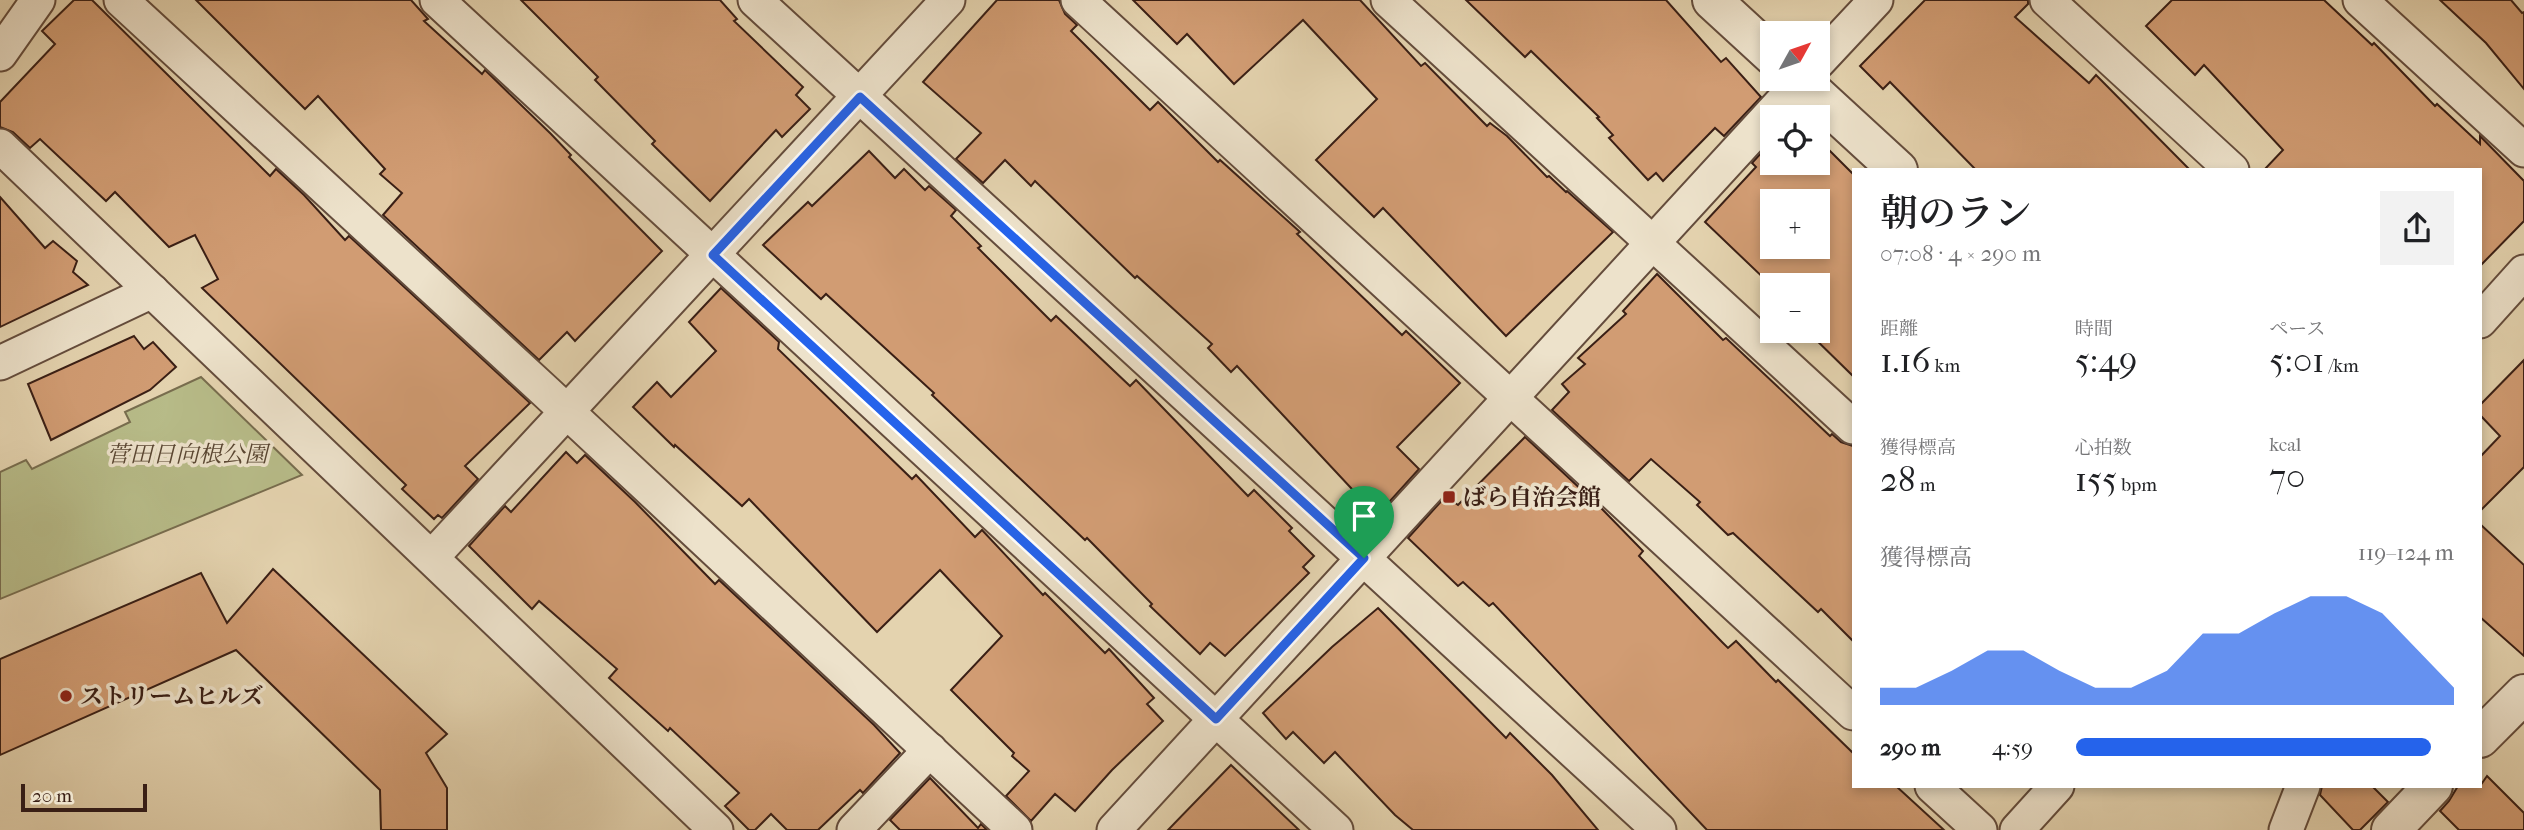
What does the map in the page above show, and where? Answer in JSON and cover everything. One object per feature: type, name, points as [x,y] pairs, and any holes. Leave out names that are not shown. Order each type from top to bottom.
[{"type":"street","points":[[0,54],[38,0]]},
{"type":"street","points":[[121,0],[1014,830]]},
{"type":"street","points":[[437,0],[1336,830]]},
{"type":"street","points":[[755,0],[1659,830]]},
{"type":"street","points":[[432,557],[948,0]]},
{"type":"street","points":[[1078,0],[1852,712]]},
{"type":"street","points":[[1388,0],[1852,425]]},
{"type":"street","points":[[1712,0],[1760,44]]},
{"type":"street","points":[[1830,49],[1876,0]]},
{"type":"street","points":[[2047,0],[2230,168]]},
{"type":"street","points":[[2360,0],[2524,150]]},
{"type":"street","points":[[1114,830],[1790,91]]},
{"type":"street","points":[[1821,91],[1896,168]]},
{"type":"street","points":[[0,146],[716,830]]},
{"type":"street","points":[[2482,319],[2524,272]]},
{"type":"street","points":[[0,363],[152,291]]},
{"type":"street","points":[[854,830],[930,750]]},
{"type":"street","points":[[1934,788],[1980,830]]},
{"type":"street","points":[[2017,830],[2055,788]]},
{"type":"street","points":[[2286,830],[2302,788]]},
{"type":"street","points":[[2391,830],[2431,788]]},
{"type":"green space","name":"菅田日向根公園","points":[[201,377],[302,475],[0,599],[0,472],[26,460],[32,469],[130,422],[125,412]]},
{"type":"building","points":[[74,0],[92,0],[270,176],[276,169],[345,240],[349,236],[530,403],[465,466],[478,479],[442,518],[438,515],[434,519],[402,489],[406,485],[202,288],[218,279],[195,235],[169,247],[115,192],[106,201],[40,139],[30,148],[13,132],[0,127],[0,102],[55,44],[42,31]]},
{"type":"building","points":[[196,0],[411,0],[428,19],[424,21],[482,74],[485,70],[551,134],[571,155],[569,157],[662,251],[575,341],[567,332],[539,360],[383,215],[402,193],[380,174],[385,169],[318,96],[305,109]]},
{"type":"building","points":[[521,0],[720,0],[737,19],[734,21],[803,87],[796,95],[810,109],[782,137],[776,130],[710,201],[652,144],[655,141],[595,80],[598,77]]},
{"type":"building","points":[[997,0],[1059,0],[1065,14],[1077,25],[1071,31],[1150,110],[1158,102],[1218,162],[1220,160],[1300,232],[1297,234],[1402,335],[1406,331],[1460,383],[1397,447],[1419,469],[1381,511],[1369,499],[1365,503],[1237,366],[1231,372],[1208,348],[1212,344],[1137,276],[1135,278],[1035,181],[1031,186],[1005,160],[983,183],[956,159],[981,133],[923,82]]},
{"type":"building","points":[[1133,0],[1360,0],[1421,66],[1425,63],[1487,126],[1490,123],[1507,136],[1547,177],[1613,232],[1506,336],[1383,208],[1374,217],[1316,160],[1377,99],[1303,20],[1234,84],[1187,34],[1177,44]]},
{"type":"building","points":[[1466,0],[1666,0],[1721,62],[1726,58],[1761,97],[1724,136],[1715,128],[1663,181],[1656,173],[1648,180],[1609,138],[1613,135],[1597,118],[1599,117],[1531,51],[1525,57]]},
{"type":"building","points":[[1925,0],[2028,0],[2028,4],[2015,17],[2089,83],[2096,75],[2188,168],[1974,168],[1890,82],[1883,89],[1860,66]]},
{"type":"building","points":[[2172,0],[2324,0],[2372,45],[2374,43],[2435,106],[2437,104],[2480,144],[2480,136],[2524,181],[2524,221],[2482,264],[2482,168],[2266,168],[2283,150],[2204,65],[2195,75],[2146,26]]},
{"type":"building","points":[[2440,0],[2511,0],[2524,12],[2524,89],[2486,43]]},
{"type":"building","points":[[869,151],[895,178],[904,169],[925,190],[929,186],[956,210],[951,216],[981,246],[978,248],[1051,321],[1056,316],[1130,386],[1136,380],[1248,496],[1254,490],[1292,528],[1289,531],[1314,556],[1303,567],[1309,573],[1225,656],[1210,643],[1200,654],[1150,606],[1152,604],[1087,538],[1085,540],[932,395],[934,393],[826,294],[821,299],[763,245],[808,202],[812,206]]},
{"type":"building","points":[[1830,151],[1852,173],[1852,375],[1819,343],[1830,343],[1830,273],[1760,275],[1705,222],[1756,167],[1752,163],[1760,154],[1760,175],[1830,175]]},
{"type":"building","points":[[0,197],[45,248],[53,241],[77,261],[73,272],[88,285],[0,327]]},
{"type":"building","points":[[1657,274],[1723,340],[1726,338],[1830,436],[1832,434],[1841,442],[1852,446],[1852,640],[1821,609],[1818,612],[1733,533],[1728,535],[1697,505],[1700,502],[1651,459],[1629,481],[1552,410],[1569,392],[1562,384],[1585,364],[1578,358],[1626,314],[1623,311]]},
{"type":"building","points":[[721,288],[779,342],[778,349],[912,479],[916,475],[975,537],[982,530],[1043,595],[1045,593],[1105,653],[1109,649],[1154,698],[1147,704],[1163,721],[1112,770],[1075,811],[1055,794],[1031,821],[1006,796],[1029,771],[951,690],[1002,636],[940,570],[877,632],[749,499],[742,506],[633,407],[657,382],[671,397],[716,351],[689,322]]},
{"type":"building","points":[[134,336],[144,349],[153,342],[176,367],[150,390],[51,440],[28,384]]},
{"type":"building","points":[[2524,360],[2524,467],[2482,509],[2482,455],[2500,436],[2482,417],[2482,403]]},
{"type":"building","points":[[1525,437],[1643,551],[1639,556],[1728,648],[1736,641],[1852,752],[1852,788],[1898,788],[1944,830],[1707,830],[1493,603],[1489,606],[1463,582],[1458,586],[1408,538],[1446,496],[1458,505]]},
{"type":"building","points":[[566,452],[577,463],[585,455],[715,584],[719,580],[874,725],[900,753],[863,793],[860,790],[818,830],[787,830],[771,814],[755,830],[749,830],[725,806],[739,793],[670,728],[668,731],[609,678],[617,669],[539,601],[532,609],[469,546],[505,506],[511,512]]},
{"type":"building","points":[[2482,526],[2524,565],[2524,656],[2482,619]]},
{"type":"building","name":"ストリームヒルズ","points":[[273,569],[447,734],[426,753],[447,788],[447,830],[381,830],[380,790],[236,650],[0,755],[0,659],[201,573],[227,623]]},
{"type":"building","points":[[1378,608],[1506,738],[1510,733],[1552,775],[1598,830],[1413,830],[1395,815],[1335,752],[1324,763],[1293,732],[1286,739],[1263,713],[1332,647]]},
{"type":"building","points":[[1231,765],[1299,830],[1168,830]]},
{"type":"building","points":[[2487,776],[2524,813],[2524,830],[2459,830],[2440,811],[2457,788],[2482,788]]},
{"type":"building","points":[[930,778],[978,828],[981,824],[987,830],[900,830],[890,820]]},
{"type":"building","points":[[2322,788],[2374,788],[2388,802],[2360,830],[2353,830],[2320,795]]},
{"type":"place","name":"ばら自治会館","points":[[1449,497]]},
{"type":"place","name":"ストリームヒルズ","points":[[66,696]]},
{"type":"route","points":[[860,97],[1364,558],[1216,719],[713,255],[860,97]]}]
